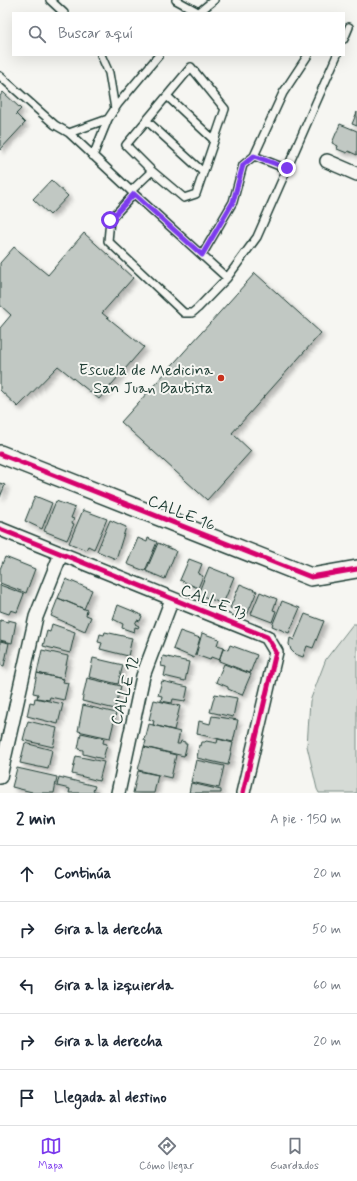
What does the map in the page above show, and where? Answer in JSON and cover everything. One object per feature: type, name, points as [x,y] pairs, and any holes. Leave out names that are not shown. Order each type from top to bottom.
[{"type":"street","points":[[327,161],[357,174]]},
{"type":"street","name":"CALLE 16","points":[[0,454],[311,577],[357,569]]},
{"type":"street","name":"CALLE 13","points":[[0,529],[267,637],[276,652],[243,793]]},
{"type":"street","points":[[0,777],[36,617],[61,554]]},
{"type":"street","name":"CALLE 12","points":[[118,793],[143,676],[172,599]]},
{"type":"lane","points":[[50,0],[63,12]]},
{"type":"lane","points":[[176,0],[196,12]]},
{"type":"lane","points":[[199,12],[214,0]]},
{"type":"lane","points":[[345,37],[349,27]]},
{"type":"lane","points":[[101,56],[109,73],[115,109]]},
{"type":"lane","points":[[93,156],[108,119],[158,56]]},
{"type":"lane","points":[[202,255],[233,202],[243,165],[254,156],[284,92],[307,56]]},
{"type":"lane","points":[[152,171],[132,192],[110,220],[108,241],[184,313],[192,313],[227,278],[257,236],[337,56]]},
{"type":"lane","points":[[191,66],[225,109],[196,194],[184,198],[152,171],[126,145],[167,96],[191,66]]},
{"type":"lane","points":[[0,76],[55,125],[69,132],[93,156],[227,278]]},
{"type":"lane","points":[[167,96],[214,140]]},
{"type":"lane","points":[[69,132],[108,119]]},
{"type":"lane","points":[[146,120],[203,172]]},
{"type":"lane","points":[[254,156],[287,168]]},
{"type":"shaded area","points":[[353,624],[357,624],[357,793],[319,793],[307,746],[310,701],[326,659]]},
{"type":"building","points":[[3,92],[21,109],[16,114],[25,123],[0,150],[0,96]]},
{"type":"building","points":[[357,112],[357,126],[352,124]]},
{"type":"building","points":[[340,124],[357,131],[357,155],[348,151],[347,153],[337,149],[338,146],[332,143]]},
{"type":"building","points":[[51,180],[68,196],[50,215],[33,199]]},
{"type":"building","points":[[84,233],[133,278],[102,313],[144,347],[99,399],[58,366],[18,407],[0,390],[0,328],[11,315],[0,305],[0,263],[14,247],[48,275]]},
{"type":"building","name":"Escuela de Medicina San Juan Bautista","points":[[255,273],[321,333],[232,433],[251,451],[207,500],[121,422]]},
{"type":"building","points":[[0,483],[5,485],[0,497]]},
{"type":"building","points":[[35,496],[52,503],[42,529],[25,521]]},
{"type":"building","points":[[56,501],[75,508],[71,518],[74,519],[72,523],[74,524],[67,540],[44,531]]},
{"type":"building","points":[[83,510],[107,519],[94,549],[88,546],[86,550],[69,543]]},
{"type":"building","points":[[110,520],[126,527],[116,559],[97,551]]},
{"type":"building","points":[[138,538],[147,542],[148,538],[157,542],[145,571],[127,564]]},
{"type":"building","points":[[158,543],[176,551],[165,579],[146,571]]},
{"type":"building","points":[[5,557],[35,569],[26,593],[0,583],[0,569]]},
{"type":"building","points":[[189,559],[202,564],[198,574],[203,576],[198,588],[180,580]]},
{"type":"building","points":[[209,567],[234,577],[223,604],[198,594]]},
{"type":"building","points":[[66,579],[92,590],[84,609],[58,598]]},
{"type":"building","points":[[240,584],[257,591],[247,615],[230,608]]},
{"type":"building","points":[[0,585],[24,594],[17,612],[11,610],[9,614],[0,611]]},
{"type":"building","points":[[260,592],[277,599],[273,610],[276,611],[272,622],[251,614]]},
{"type":"building","points":[[58,598],[87,610],[86,615],[91,617],[85,631],[51,616]]},
{"type":"building","points":[[282,601],[300,608],[289,633],[272,626]]},
{"type":"building","points":[[118,605],[142,616],[140,621],[137,620],[135,624],[139,626],[138,628],[135,627],[134,632],[122,628],[123,624],[113,619]]},
{"type":"building","points":[[305,614],[324,621],[313,648],[307,646],[303,657],[295,654],[291,650],[289,644],[290,638],[294,640]]},
{"type":"building","points":[[0,620],[16,622],[12,643],[0,640]]},
{"type":"building","points":[[52,624],[75,632],[70,653],[43,646],[47,631],[50,632]]},
{"type":"building","points":[[180,631],[200,638],[194,658],[173,649]]},
{"type":"building","points":[[105,632],[132,638],[128,656],[100,649],[102,643],[98,642],[100,634],[104,635]]},
{"type":"building","points":[[202,633],[219,639],[217,645],[224,647],[219,660],[211,657],[210,660],[196,655]]},
{"type":"building","points":[[0,641],[9,643],[4,666],[0,665]]},
{"type":"building","points":[[230,645],[257,655],[250,673],[219,661],[223,648],[228,650]]},
{"type":"building","points":[[42,650],[68,656],[63,679],[37,673]]},
{"type":"building","points":[[163,656],[189,662],[185,681],[164,676],[166,667],[161,666]]},
{"type":"building","points":[[93,658],[123,665],[118,684],[89,677]]},
{"type":"building","points":[[224,664],[251,674],[242,695],[216,682]]},
{"type":"building","points":[[37,673],[64,679],[63,682],[68,683],[64,700],[50,697],[49,700],[37,698],[38,694],[33,693]]},
{"type":"building","points":[[87,678],[121,686],[115,709],[82,701]]},
{"type":"building","points":[[162,681],[188,687],[185,701],[173,699],[172,703],[161,701],[162,696],[158,695]]},
{"type":"building","points":[[215,694],[237,698],[233,717],[210,712]]},
{"type":"building","points":[[35,698],[63,704],[58,724],[27,716],[30,702],[34,703]]},
{"type":"building","points":[[154,700],[180,706],[174,730],[153,725],[154,721],[149,720]]},
{"type":"building","points":[[83,705],[116,713],[110,738],[78,731]]},
{"type":"building","points":[[212,716],[238,720],[233,742],[197,734],[199,721],[210,724]]},
{"type":"building","points":[[28,721],[57,728],[53,747],[23,740]]},
{"type":"building","points":[[149,724],[180,732],[177,744],[180,744],[181,741],[187,744],[184,756],[144,747],[146,741],[144,740]]},
{"type":"building","points":[[81,733],[104,738],[103,743],[107,744],[103,759],[83,754],[83,750],[78,749]]},
{"type":"building","points":[[218,739],[233,743],[228,765],[197,758],[199,745],[201,746],[202,742],[206,741],[217,743]]},
{"type":"building","points":[[25,743],[52,750],[48,769],[20,763]]},
{"type":"building","points":[[144,747],[176,755],[171,778],[138,770]]},
{"type":"building","points":[[76,756],[104,762],[99,781],[72,774]]},
{"type":"building","points":[[196,760],[224,766],[219,788],[191,782]]},
{"type":"building","points":[[17,768],[57,777],[54,793],[32,793],[12,787]]},
{"type":"building","points":[[138,771],[158,775],[154,793],[133,793]]},
{"type":"building","points":[[59,777],[95,786],[93,791],[98,792],[69,793],[70,789],[57,786]]},
{"type":"building","points":[[191,783],[221,790],[221,793],[189,793]]},
{"type":"cycle path","points":[[0,454],[311,577],[357,569]]},
{"type":"cycle path","points":[[0,529],[267,637],[276,652],[243,793]]},
{"type":"place","name":"Escuela de Medicina San Juan Bautista","points":[[221,378]]},
{"type":"route","points":[[110,220],[134,194],[202,255],[233,202],[243,165],[254,156],[287,168]]}]
